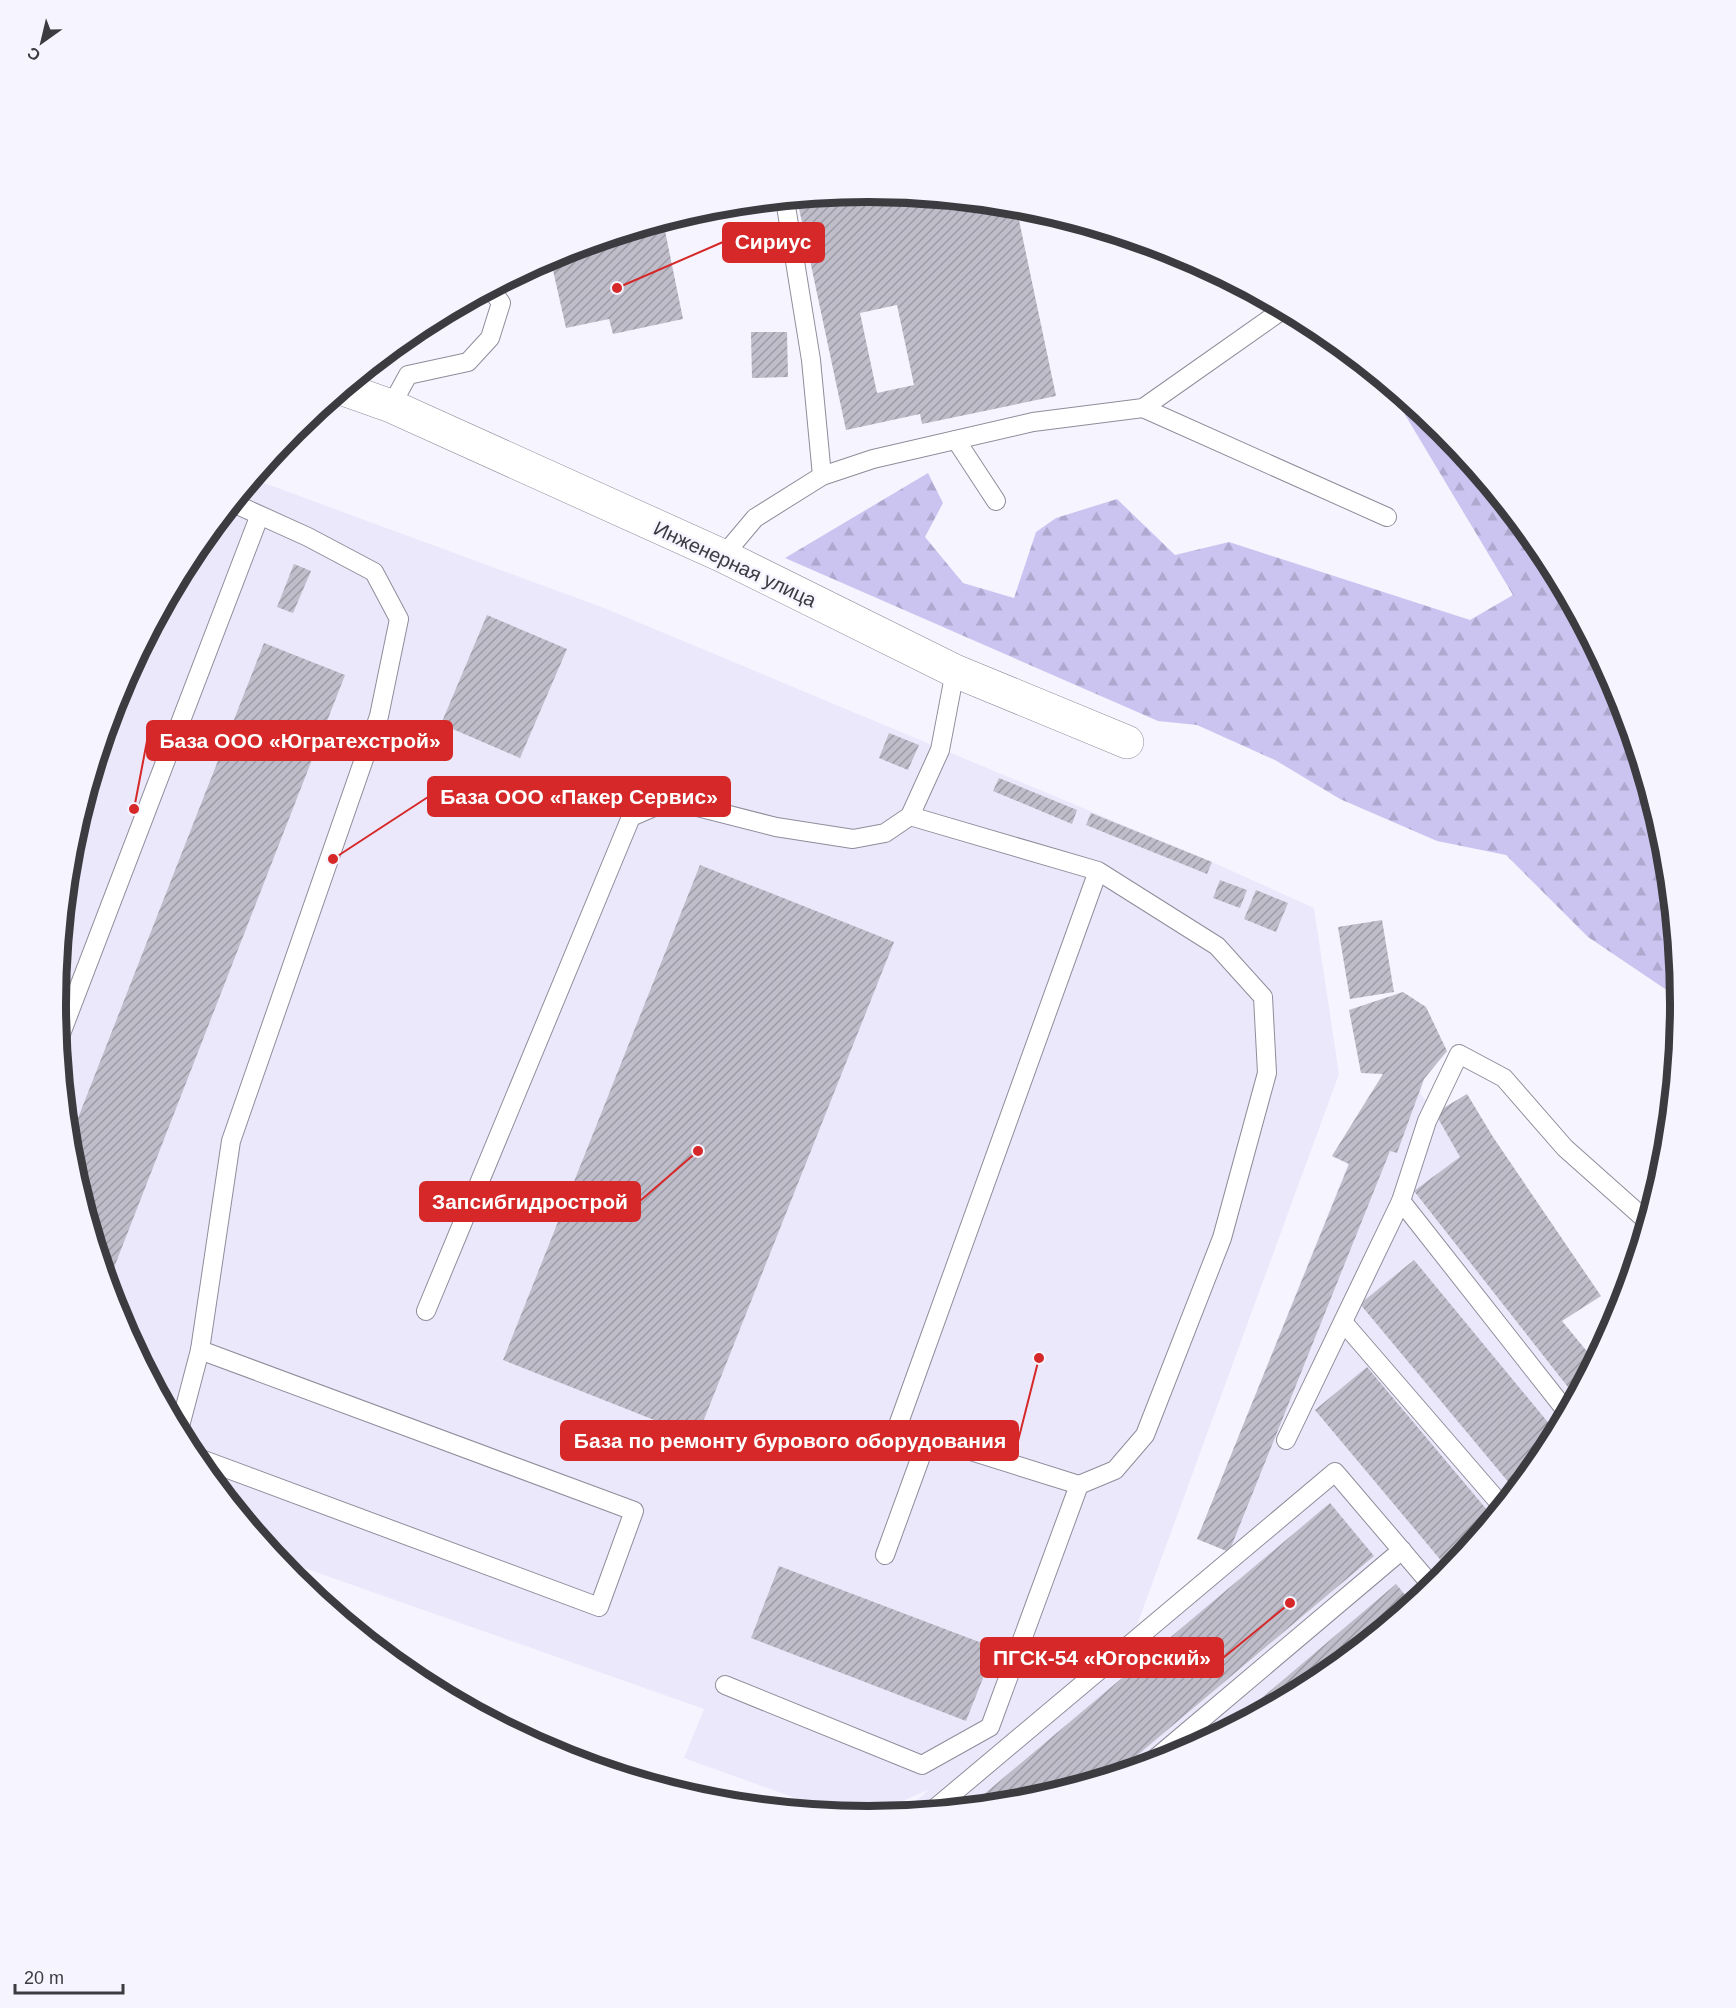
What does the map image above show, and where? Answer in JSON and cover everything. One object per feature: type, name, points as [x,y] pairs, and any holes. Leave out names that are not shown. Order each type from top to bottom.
[{"type":"street","name":"Инженерная улица","points":[[351,392],[392,406],[723,556],[955,671],[1127,742]]},
{"type":"lane","points":[[786,207],[811,360],[822,476]]},
{"type":"lane","points":[[392,406],[408,375],[468,362],[490,338],[501,303],[494,295]]},
{"type":"lane","points":[[723,556],[755,518],[822,476],[873,459],[1033,422],[1143,408],[1277,314]]},
{"type":"lane","points":[[1143,408],[1387,517]]},
{"type":"lane","points":[[956,440],[996,501]]},
{"type":"lane","points":[[182,1419],[200,1350],[231,1142],[379,716],[399,619],[374,572],[308,537],[239,507]]},
{"type":"lane","points":[[67,1019],[259,517]]},
{"type":"lane","points":[[426,1311],[631,817],[670,800],[776,827],[853,839],[885,833],[910,816],[940,750],[955,671]]},
{"type":"lane","points":[[910,816],[1098,871],[1217,946],[1263,997],[1267,1073],[1222,1239],[1145,1435],[1115,1470],[1079,1485],[897,1428],[1098,871]]},
{"type":"lane","points":[[1286,1440],[1401,1202],[1427,1121],[1459,1054],[1504,1078],[1565,1148],[1642,1216]]},
{"type":"lane","points":[[1401,1202],[1562,1406]]},
{"type":"lane","points":[[1343,1322],[1497,1500]]},
{"type":"lane","points":[[200,1350],[634,1511],[599,1607],[210,1462]]},
{"type":"lane","points":[[885,1555],[928,1437]]},
{"type":"lane","points":[[943,1802],[1335,1472],[1426,1579]]},
{"type":"lane","points":[[725,1685],[922,1765],[990,1727],[1079,1485]]},
{"type":"lane","points":[[1168,1747],[1402,1550]]},
{"type":"shaded area","points":[[260,481],[604,608],[1212,862],[1314,908],[1339,1074],[1137,1625],[1229,1552],[1197,1539],[1348,1164],[1332,1156],[1383,1074],[1447,1051],[1424,1079],[1420,1093],[1435,1113],[1467,1094],[1493,1137],[1562,1321],[1589,1354],[1563,1405],[1535,1450],[1504,1492],[1471,1533],[1397,1607],[1314,1671],[1269,1699],[1175,1745],[1076,1779],[1024,1791],[973,1799],[912,1804],[930,1789],[893,1805],[816,1804],[684,1758],[704,1709],[295,1565],[265,1533],[232,1492],[201,1450],[173,1405],[127,1311],[109,1262],[93,1212],[81,1160],[68,1056],[66,1004],[68,952],[81,848],[93,796],[109,746],[127,697],[149,649],[173,603],[201,558]]},
{"type":"green space","points":[[1397,401],[1471,475],[1504,516],[1535,558],[1563,603],[1587,649],[1609,697],[1643,796],[1655,848],[1663,899],[1670,992],[1588,937],[1506,855],[1437,841],[1340,799],[1275,760],[1197,725],[1158,721],[785,558],[928,473],[943,503],[925,537],[963,583],[1014,598],[1036,532],[1056,518],[1117,499],[1175,555],[1229,542],[1470,620],[1513,595]]},
{"type":"building","points":[[868,202],[920,204],[1018,216],[1056,396],[922,424],[920,414],[846,430],[798,206]],"holes":[[[897,305],[914,385],[877,393],[860,313]]]},
{"type":"building","points":[[664,228],[683,319],[613,334],[609,319],[566,328],[552,267],[610,245]]},
{"type":"building","points":[[751,332],[787,332],[788,377],[752,378]]},
{"type":"building","points":[[294,564],[311,571],[293,613],[277,607]]},
{"type":"building","points":[[487,615],[567,649],[520,758],[441,724]]},
{"type":"building","points":[[264,643],[345,675],[112,1271],[93,1212],[75,1125]]},
{"type":"building","points":[[889,733],[919,745],[908,770],[879,758]]},
{"type":"building","points":[[999,778],[1077,810],[1072,824],[993,791]]},
{"type":"building","points":[[1091,813],[1212,862],[1207,874],[1086,825]]},
{"type":"building","points":[[700,865],[894,942],[697,1437],[503,1360]]},
{"type":"building","points":[[1220,880],[1247,890],[1240,908],[1213,898]]},
{"type":"building","points":[[1256,890],[1288,903],[1276,932],[1244,919]]},
{"type":"building","points":[[1382,920],[1394,992],[1350,999],[1338,927]]},
{"type":"building","points":[[1403,992],[1426,1007],[1447,1051],[1424,1079],[1397,1153],[1390,1151],[1229,1552],[1197,1539],[1349,1164],[1332,1156],[1383,1074],[1361,1073],[1349,1010]]},
{"type":"building","points":[[1467,1094],[1493,1137],[1601,1296],[1562,1321],[1589,1354],[1571,1390],[1414,1191],[1460,1157],[1435,1113]]},
{"type":"building","points":[[1414,1260],[1550,1425],[1510,1484],[1360,1304]]},
{"type":"building","points":[[1367,1367],[1488,1511],[1443,1563],[1315,1410]]},
{"type":"building","points":[[1330,1503],[1374,1556],[1130,1762],[1076,1779],[980,1798]]},
{"type":"building","points":[[779,1566],[995,1648],[966,1721],[751,1638]]},
{"type":"building","points":[[1396,1584],[1407,1597],[1314,1671],[1247,1710]]},
{"type":"place","name":"Сириус","points":[[617,288]]},
{"type":"place","name":"База ООО «Югратехстрой»","points":[[134,809]]},
{"type":"place","name":"База ООО «Пакер Сервис»","points":[[333,859]]},
{"type":"place","name":"Запсибгидрострой","points":[[698,1151]]},
{"type":"place","name":"База по ремонту бурового оборудования","points":[[1039,1358]]},
{"type":"place","name":"ПГСК-54 «Югорский»","points":[[1290,1603]]}]
